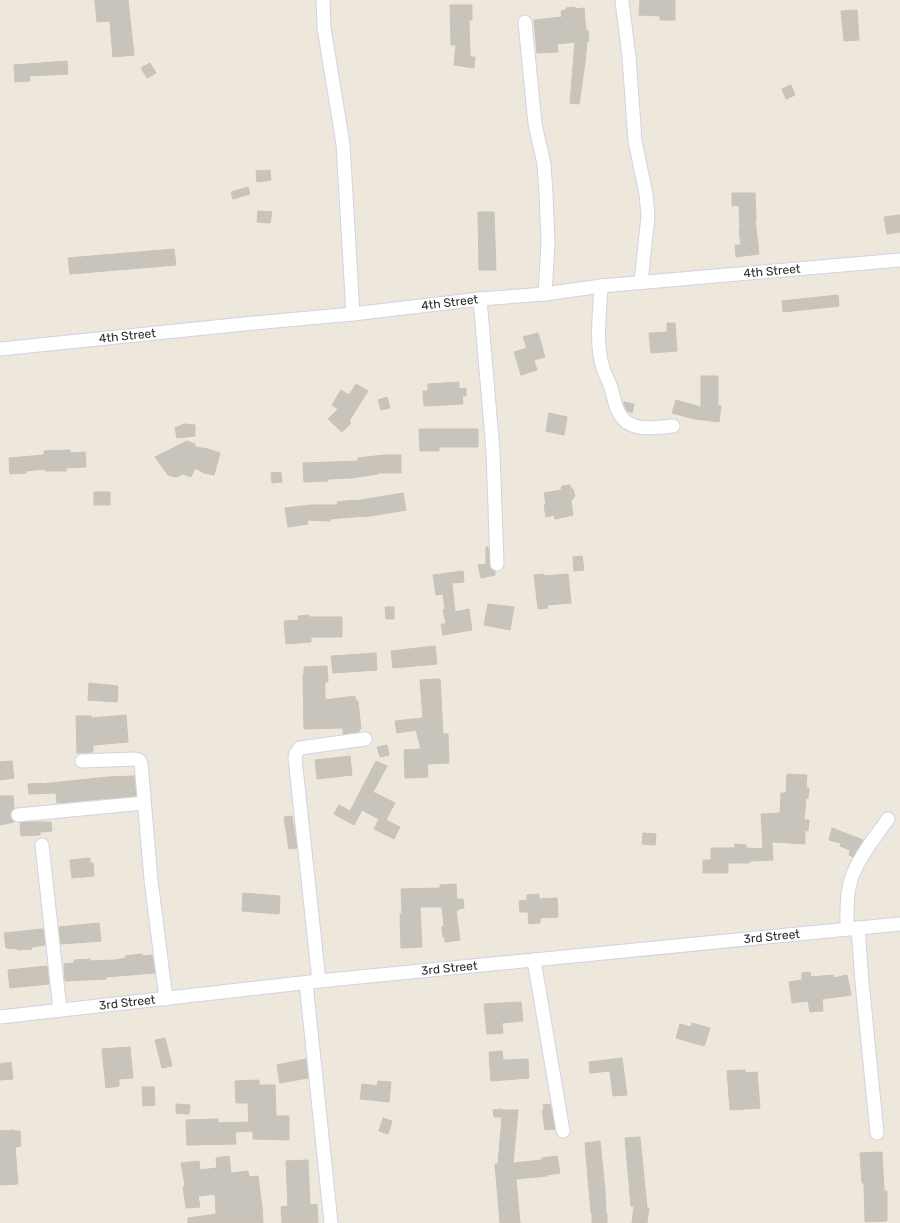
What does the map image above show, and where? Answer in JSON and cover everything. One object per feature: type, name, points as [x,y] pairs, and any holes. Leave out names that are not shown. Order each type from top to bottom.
[{"type":"street","points":[[323,0],[324,28],[342,144],[353,314]]},
{"type":"street","points":[[622,1],[629,57],[635,141],[646,194],[648,216],[641,282]]},
{"type":"street","points":[[525,22],[535,124],[544,164],[548,243],[545,294]]},
{"type":"street","name":"4th Street","points":[[0,349],[353,314],[480,299],[545,294],[641,282],[900,260]]},
{"type":"street","points":[[601,286],[599,328],[600,351],[603,368],[610,384],[617,410],[621,417],[640,428],[673,426]]},
{"type":"street","points":[[480,299],[493,451],[497,564]]},
{"type":"street","points":[[330,1223],[295,758],[296,753],[300,748],[366,739]]},
{"type":"street","points":[[82,761],[135,759],[139,760],[141,763],[150,880],[166,999]]},
{"type":"street","points":[[18,815],[144,803]]},
{"type":"street","points":[[877,1133],[862,982],[852,929],[848,892],[853,874],[864,853],[888,819]]},
{"type":"street","points":[[42,845],[60,1010]]},
{"type":"street","name":"3rd Street","points":[[0,1017],[313,982],[900,924]]},
{"type":"street","points":[[534,960],[564,1131]]},
{"type":"building","points":[[95,0],[128,0],[134,55],[113,57],[110,21],[97,22]]},
{"type":"building","points":[[640,0],[675,0],[675,20],[660,20],[660,16],[639,15]]},
{"type":"building","points":[[450,5],[472,5],[472,20],[469,20],[470,57],[475,57],[474,68],[454,65],[456,45],[451,45]]},
{"type":"building","points":[[575,7],[575,9],[584,8],[586,31],[588,30],[589,41],[587,41],[579,104],[570,103],[575,42],[557,44],[558,52],[537,53],[534,20],[562,17],[561,11],[566,10],[566,8]]},
{"type":"building","points":[[857,10],[859,40],[844,41],[841,11]]},
{"type":"building","points":[[67,61],[68,74],[29,76],[30,81],[15,82],[14,65]]},
{"type":"building","points":[[150,63],[156,73],[147,78],[141,68]]},
{"type":"building","points":[[791,85],[795,95],[786,99],[782,89]]},
{"type":"building","points":[[270,170],[271,180],[257,182],[256,171]]},
{"type":"building","points":[[248,187],[250,194],[233,199],[231,192]]},
{"type":"building","points":[[732,193],[755,193],[755,220],[759,254],[736,257],[735,245],[741,245],[739,230],[739,205],[732,206]]},
{"type":"building","points":[[258,211],[272,212],[270,223],[257,222]]},
{"type":"building","points":[[478,212],[494,212],[496,270],[479,270]]},
{"type":"building","points":[[900,215],[900,232],[887,234],[884,217]]},
{"type":"building","points":[[174,249],[176,265],[70,274],[68,258]]},
{"type":"building","points":[[838,295],[839,306],[783,312],[782,301]]},
{"type":"building","points":[[667,323],[675,323],[677,351],[651,353],[649,333],[667,332]]},
{"type":"building","points":[[538,333],[545,357],[534,360],[537,370],[521,375],[514,352],[527,348],[523,337]]},
{"type":"building","points":[[701,376],[718,376],[718,405],[721,406],[719,422],[695,419],[672,413],[676,400],[701,407]]},
{"type":"building","points":[[459,382],[459,389],[466,388],[466,396],[462,396],[463,404],[424,406],[423,391],[428,391],[428,384]]},
{"type":"building","points":[[356,384],[368,391],[349,421],[351,423],[342,432],[328,419],[338,409],[332,405],[341,390],[349,395]]},
{"type":"building","points":[[387,397],[390,408],[381,410],[378,400]]},
{"type":"building","points":[[624,402],[634,404],[632,413],[627,411]]},
{"type":"building","points":[[549,413],[567,417],[564,435],[546,431]]},
{"type":"building","points":[[184,424],[195,425],[195,436],[177,438],[175,428]]},
{"type":"building","points":[[419,429],[478,429],[478,447],[439,447],[439,451],[420,451]]},
{"type":"building","points":[[187,441],[195,444],[195,447],[220,453],[214,475],[204,473],[195,468],[191,477],[183,474],[176,477],[168,475],[155,457]]},
{"type":"building","points":[[70,450],[71,453],[85,452],[86,467],[66,468],[66,471],[45,471],[45,469],[26,471],[26,473],[10,474],[9,458],[44,455],[44,451]]},
{"type":"building","points":[[401,455],[401,473],[378,473],[351,478],[328,479],[328,481],[304,482],[303,463],[358,461],[358,458]]},
{"type":"building","points":[[281,472],[282,482],[272,483],[271,473]]},
{"type":"building","points":[[570,485],[575,496],[571,501],[573,515],[555,519],[554,515],[546,517],[544,493],[561,490],[562,486]]},
{"type":"building","points":[[94,492],[110,492],[110,505],[94,505]]},
{"type":"building","points":[[403,493],[406,510],[364,517],[330,519],[330,521],[307,520],[308,524],[288,527],[285,508],[311,505],[338,505],[337,502],[355,501]]},
{"type":"building","points":[[486,547],[488,547],[490,568],[495,571],[495,575],[481,578],[478,565],[486,564]]},
{"type":"building","points":[[582,556],[584,570],[574,571],[573,557]]},
{"type":"building","points":[[463,571],[464,582],[452,583],[455,612],[469,609],[472,630],[443,635],[441,624],[446,624],[443,610],[445,609],[443,594],[436,595],[433,575]]},
{"type":"building","points":[[544,574],[544,576],[568,574],[571,603],[547,605],[548,608],[538,609],[534,575]]},
{"type":"building","points":[[488,604],[514,607],[510,630],[484,625]]},
{"type":"building","points":[[385,607],[394,607],[394,619],[386,619]]},
{"type":"building","points":[[309,615],[309,617],[342,617],[342,637],[311,637],[311,642],[286,644],[284,621],[299,620],[298,616]]},
{"type":"building","points":[[435,646],[437,664],[393,668],[391,651]]},
{"type":"building","points":[[376,653],[377,670],[333,673],[331,656]]},
{"type":"building","points":[[327,666],[328,682],[325,682],[325,700],[355,696],[356,701],[358,701],[361,729],[359,729],[359,732],[343,734],[343,728],[304,729],[304,667]]},
{"type":"building","points":[[440,679],[443,734],[448,734],[449,763],[427,764],[428,777],[405,778],[404,750],[421,749],[416,730],[397,733],[395,721],[423,718],[420,680]]},
{"type":"building","points":[[89,683],[118,686],[117,702],[88,700]]},
{"type":"building","points":[[126,715],[128,742],[93,745],[93,752],[77,753],[76,716],[91,716],[92,718]]},
{"type":"building","points":[[387,745],[389,755],[380,757],[377,747]]},
{"type":"building","points":[[350,756],[352,775],[317,779],[315,760]]},
{"type":"building","points":[[12,761],[14,778],[0,780],[0,762]]},
{"type":"building","points":[[376,761],[387,766],[373,792],[395,803],[386,820],[400,827],[394,839],[374,829],[379,819],[362,810],[354,825],[334,814],[339,805],[350,811]]},
{"type":"building","points":[[787,774],[807,775],[806,788],[809,788],[808,798],[806,798],[804,820],[809,820],[808,831],[805,830],[805,844],[772,842],[773,860],[750,861],[749,863],[728,863],[728,873],[703,873],[703,860],[711,860],[711,848],[735,848],[735,844],[746,845],[746,848],[763,849],[761,814],[780,813],[781,793],[786,793]]},
{"type":"building","points":[[134,776],[136,796],[57,803],[56,793],[29,794],[28,784]]},
{"type":"building","points":[[0,796],[13,796],[14,808],[10,815],[14,822],[0,825]]},
{"type":"building","points":[[292,816],[297,848],[289,849],[284,817]]},
{"type":"building","points":[[51,822],[52,831],[40,832],[40,835],[21,836],[20,823]]},
{"type":"building","points":[[832,828],[863,840],[853,857],[849,855],[850,850],[840,846],[841,843],[829,840]]},
{"type":"building","points":[[643,833],[656,834],[655,845],[642,844]]},
{"type":"building","points":[[90,858],[90,863],[93,863],[94,876],[72,878],[70,860]]},
{"type":"building","points":[[456,884],[457,899],[463,899],[464,908],[456,911],[460,940],[445,942],[442,927],[444,926],[442,907],[420,907],[422,947],[401,948],[401,889],[440,888],[440,885]]},
{"type":"building","points":[[243,893],[280,896],[279,914],[242,911]]},
{"type":"building","points":[[539,894],[539,899],[557,898],[558,917],[540,918],[540,923],[529,924],[528,912],[520,912],[519,901],[527,900],[527,895]]},
{"type":"building","points":[[99,923],[101,941],[61,944],[59,927]]},
{"type":"building","points":[[43,929],[45,945],[32,947],[32,949],[18,950],[6,948],[4,933]]},
{"type":"building","points":[[142,954],[142,956],[152,955],[155,973],[106,977],[106,979],[65,981],[64,964],[74,963],[74,960],[115,960],[126,958],[125,956]]},
{"type":"building","points":[[47,966],[49,984],[10,988],[8,970]]},
{"type":"building","points":[[810,972],[811,977],[833,975],[833,978],[847,975],[851,995],[822,999],[823,1011],[810,1012],[808,1001],[792,1003],[789,982],[802,980],[802,973]]},
{"type":"building","points":[[521,1002],[523,1021],[502,1023],[503,1033],[487,1034],[484,1004]]},
{"type":"building","points":[[692,1023],[710,1028],[704,1046],[676,1038],[680,1024],[691,1027]]},
{"type":"building","points":[[165,1038],[172,1066],[162,1068],[155,1040]]},
{"type":"building","points":[[130,1047],[133,1078],[119,1079],[119,1086],[106,1088],[102,1049]]},
{"type":"building","points":[[502,1051],[503,1060],[528,1059],[529,1078],[491,1081],[489,1052]]},
{"type":"building","points":[[622,1058],[627,1095],[613,1096],[610,1071],[590,1073],[589,1062]]},
{"type":"building","points":[[306,1059],[308,1078],[280,1083],[277,1065]]},
{"type":"building","points":[[11,1062],[13,1079],[0,1080],[0,1064]]},
{"type":"building","points":[[745,1070],[745,1073],[757,1072],[760,1108],[730,1110],[727,1071]]},
{"type":"building","points":[[259,1080],[259,1085],[275,1085],[276,1116],[289,1116],[289,1140],[253,1139],[253,1131],[235,1132],[236,1144],[187,1145],[186,1120],[218,1119],[218,1123],[249,1122],[248,1103],[236,1103],[235,1081]]},
{"type":"building","points":[[378,1081],[391,1082],[389,1102],[360,1099],[362,1084],[377,1086]]},
{"type":"building","points":[[142,1087],[154,1087],[155,1105],[143,1106]]},
{"type":"building","points":[[176,1104],[190,1105],[189,1114],[176,1113]]},
{"type":"building","points":[[550,1104],[555,1129],[545,1130],[542,1110],[544,1110],[543,1105]]},
{"type":"building","points":[[502,1109],[502,1114],[503,1110],[518,1110],[513,1163],[542,1160],[542,1158],[557,1156],[560,1173],[547,1176],[516,1179],[520,1223],[500,1223],[495,1164],[498,1164],[502,1117],[494,1117],[493,1110]]},
{"type":"building","points":[[383,1118],[392,1121],[388,1134],[379,1131]]},
{"type":"building","points":[[0,1131],[20,1131],[21,1146],[15,1147],[18,1184],[0,1185]]},
{"type":"building","points":[[640,1137],[647,1208],[649,1208],[647,1223],[632,1223],[634,1206],[631,1206],[625,1138]]},
{"type":"building","points":[[600,1141],[607,1223],[592,1223],[585,1143]]},
{"type":"building","points":[[882,1152],[884,1191],[887,1191],[887,1221],[865,1222],[864,1183],[862,1183],[860,1153]]},
{"type":"building","points":[[229,1156],[231,1173],[248,1171],[249,1177],[258,1176],[263,1223],[188,1223],[188,1218],[216,1214],[215,1194],[198,1196],[200,1207],[186,1208],[183,1187],[185,1186],[181,1163],[199,1161],[200,1170],[217,1168],[216,1158]]},
{"type":"building","points":[[308,1160],[310,1205],[317,1204],[318,1223],[282,1223],[281,1207],[288,1206],[286,1161]]}]
